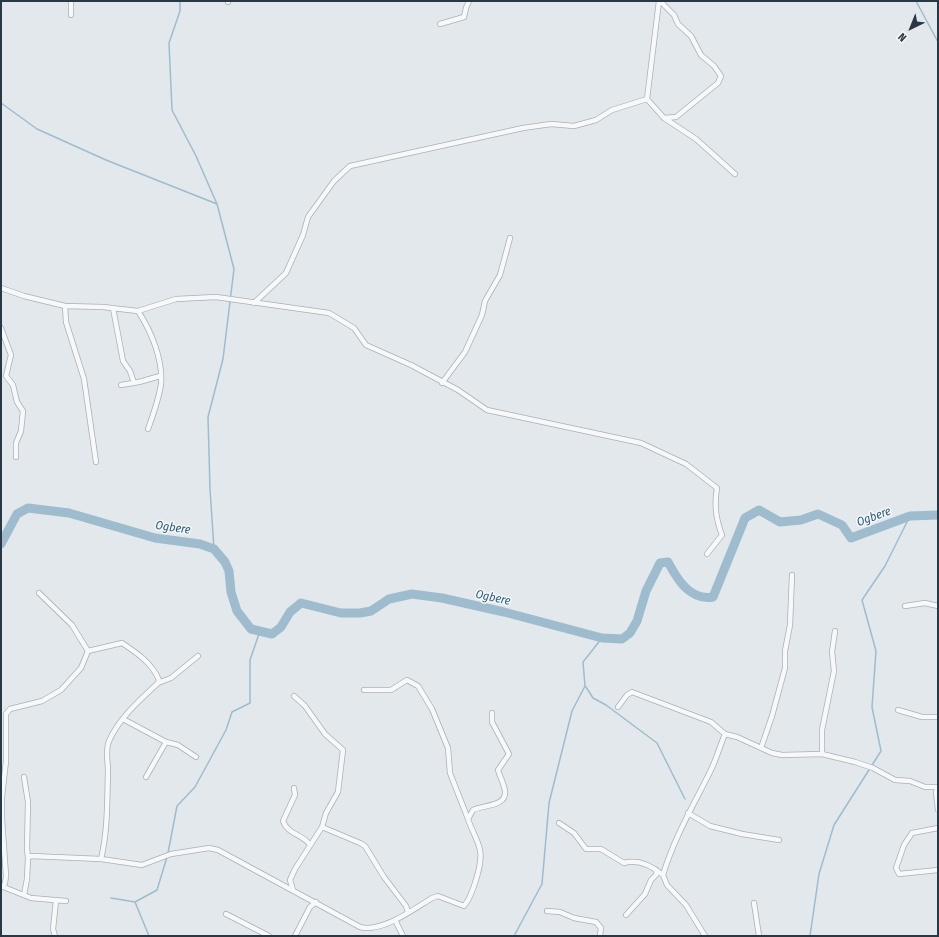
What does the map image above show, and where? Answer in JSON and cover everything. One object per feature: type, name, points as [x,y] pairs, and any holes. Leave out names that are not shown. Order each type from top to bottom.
[{"type":"street","points":[[70,16],[71,1]]},
{"type":"street","points":[[440,24],[464,17],[469,1]]},
{"type":"street","points":[[659,1],[647,99],[664,118],[696,139],[735,174]]},
{"type":"street","points":[[659,1],[674,15],[678,24],[691,36],[701,54],[714,66],[720,76],[718,82],[676,117],[664,118]]},
{"type":"street","points":[[254,303],[286,273],[303,235],[308,217],[334,181],[350,166],[523,128],[551,124],[574,126],[596,120],[612,110],[647,99]]},
{"type":"street","points":[[442,383],[465,352],[482,315],[485,301],[500,274],[510,238]]},
{"type":"street","points":[[1,288],[24,296],[65,306],[113,308],[138,311],[176,299],[216,296],[254,303],[329,313],[354,328],[366,345],[411,365],[442,383],[458,390],[487,410],[641,443],[686,464],[717,488],[714,504],[716,518],[722,536],[707,554]]},
{"type":"street","points":[[65,306],[66,322],[84,379],[96,462]]},
{"type":"street","points":[[113,308],[123,361],[134,382]]},
{"type":"street","points":[[138,311],[152,335],[160,376],[157,399],[148,429]]},
{"type":"street","points":[[1,328],[11,355],[6,376],[13,385],[16,402],[23,411],[21,431],[16,443],[16,456]]},
{"type":"street","points":[[121,385],[160,376]]},
{"type":"street","points":[[761,748],[772,716],[785,668],[785,651],[790,625],[792,576]]},
{"type":"street","points":[[39,593],[72,625],[88,651]]},
{"type":"street","points":[[905,606],[925,603],[938,606]]},
{"type":"street","points":[[822,754],[822,730],[834,671],[832,652],[835,631]]},
{"type":"street","points":[[88,651],[122,643],[154,668],[159,680],[158,683]]},
{"type":"street","points":[[66,901],[31,898],[2,886],[5,883],[6,876],[2,820],[3,783],[6,761],[6,714],[8,710],[42,701],[61,690],[81,668],[88,651]]},
{"type":"street","points":[[101,859],[106,828],[108,764],[106,749],[109,741],[123,719],[158,683],[171,678],[198,656]]},
{"type":"street","points":[[28,858],[37,855],[101,859],[142,865],[171,854],[209,848],[218,850],[316,902],[360,928],[368,930],[395,920],[438,896],[462,906],[466,904],[479,871],[480,851],[450,773],[448,748],[432,709],[418,686],[408,680],[391,690],[364,690]]},
{"type":"street","points":[[618,707],[627,695],[632,692],[640,694],[670,708],[711,722],[725,734],[737,737],[761,748],[782,755],[822,754],[855,762],[895,780],[910,782],[925,787],[938,788],[936,792],[938,810]]},
{"type":"street","points":[[293,890],[290,880],[322,827],[326,813],[338,792],[343,750],[325,734],[305,706],[294,696]]},
{"type":"street","points":[[898,710],[922,717],[938,718]]},
{"type":"street","points":[[468,819],[473,810],[499,803],[505,792],[498,770],[509,754],[492,722],[492,714]]},
{"type":"street","points":[[123,719],[166,742],[178,745],[196,756]]},
{"type":"street","points":[[663,875],[688,813],[710,771],[725,734]]},
{"type":"street","points":[[1,742],[6,745]]},
{"type":"street","points":[[146,778],[166,742]]},
{"type":"street","points":[[24,777],[28,802],[28,858],[24,895]]},
{"type":"street","points":[[294,788],[295,795],[283,822],[287,830],[302,838],[310,845]]},
{"type":"street","points":[[688,813],[710,826],[742,834],[779,840]]},
{"type":"street","points":[[559,823],[574,833],[586,849],[601,848],[624,864],[630,862],[645,864],[663,875],[667,885],[686,905],[705,936]]},
{"type":"street","points":[[322,827],[360,842],[365,846],[384,878],[406,906],[408,912]]},
{"type":"street","points":[[938,828],[912,833],[908,837],[898,859],[896,868],[899,874],[938,870]]},
{"type":"street","points":[[626,916],[645,894],[651,880],[658,874],[655,869]]},
{"type":"street","points":[[55,936],[53,929],[56,901]]},
{"type":"street","points":[[295,936],[310,907],[316,902]]},
{"type":"street","points":[[754,902],[760,936]]},
{"type":"street","points":[[547,911],[560,912],[574,918],[596,922],[600,928],[600,936]]},
{"type":"street","points":[[226,914],[269,936]]},
{"type":"street","points":[[395,920],[404,936]]},
{"type":"waterway","points":[[180,1],[180,11],[169,43],[172,110],[196,156],[217,204],[234,269],[223,359],[208,417],[210,489],[214,549]]},
{"type":"waterway","points":[[916,1],[938,42]]},
{"type":"waterway","points":[[1,103],[37,129],[106,160],[217,204]]},
{"type":"waterway","name":"Ogbere","points":[[1,544],[17,514],[28,508],[69,513],[155,538],[200,544],[214,549],[225,562],[229,571],[231,592],[237,611],[251,629],[272,634],[281,627],[290,612],[301,603],[341,613],[360,613],[371,611],[389,599],[412,594],[442,598],[504,612],[602,638],[622,639],[630,633],[637,621],[646,591],[660,563],[668,562],[680,582],[691,592],[698,596],[713,597],[745,518],[759,510],[780,522],[801,520],[818,514],[842,525],[851,538],[910,516],[938,515]]},
{"type":"waterway","points":[[810,936],[819,874],[834,825],[881,751],[872,707],[876,651],[862,600],[885,566],[910,516]]},
{"type":"waterway","points":[[168,853],[177,806],[195,787],[226,730],[232,712],[250,703],[250,660],[260,631]]},
{"type":"waterway","points":[[514,936],[542,884],[549,803],[572,711],[585,686],[583,662],[602,638]]},
{"type":"waterway","points":[[586,687],[593,698],[606,705],[657,743],[685,799]]},
{"type":"waterway","points":[[111,898],[135,902],[157,890],[167,857]]},
{"type":"waterway","points":[[135,902],[149,936]]}]
